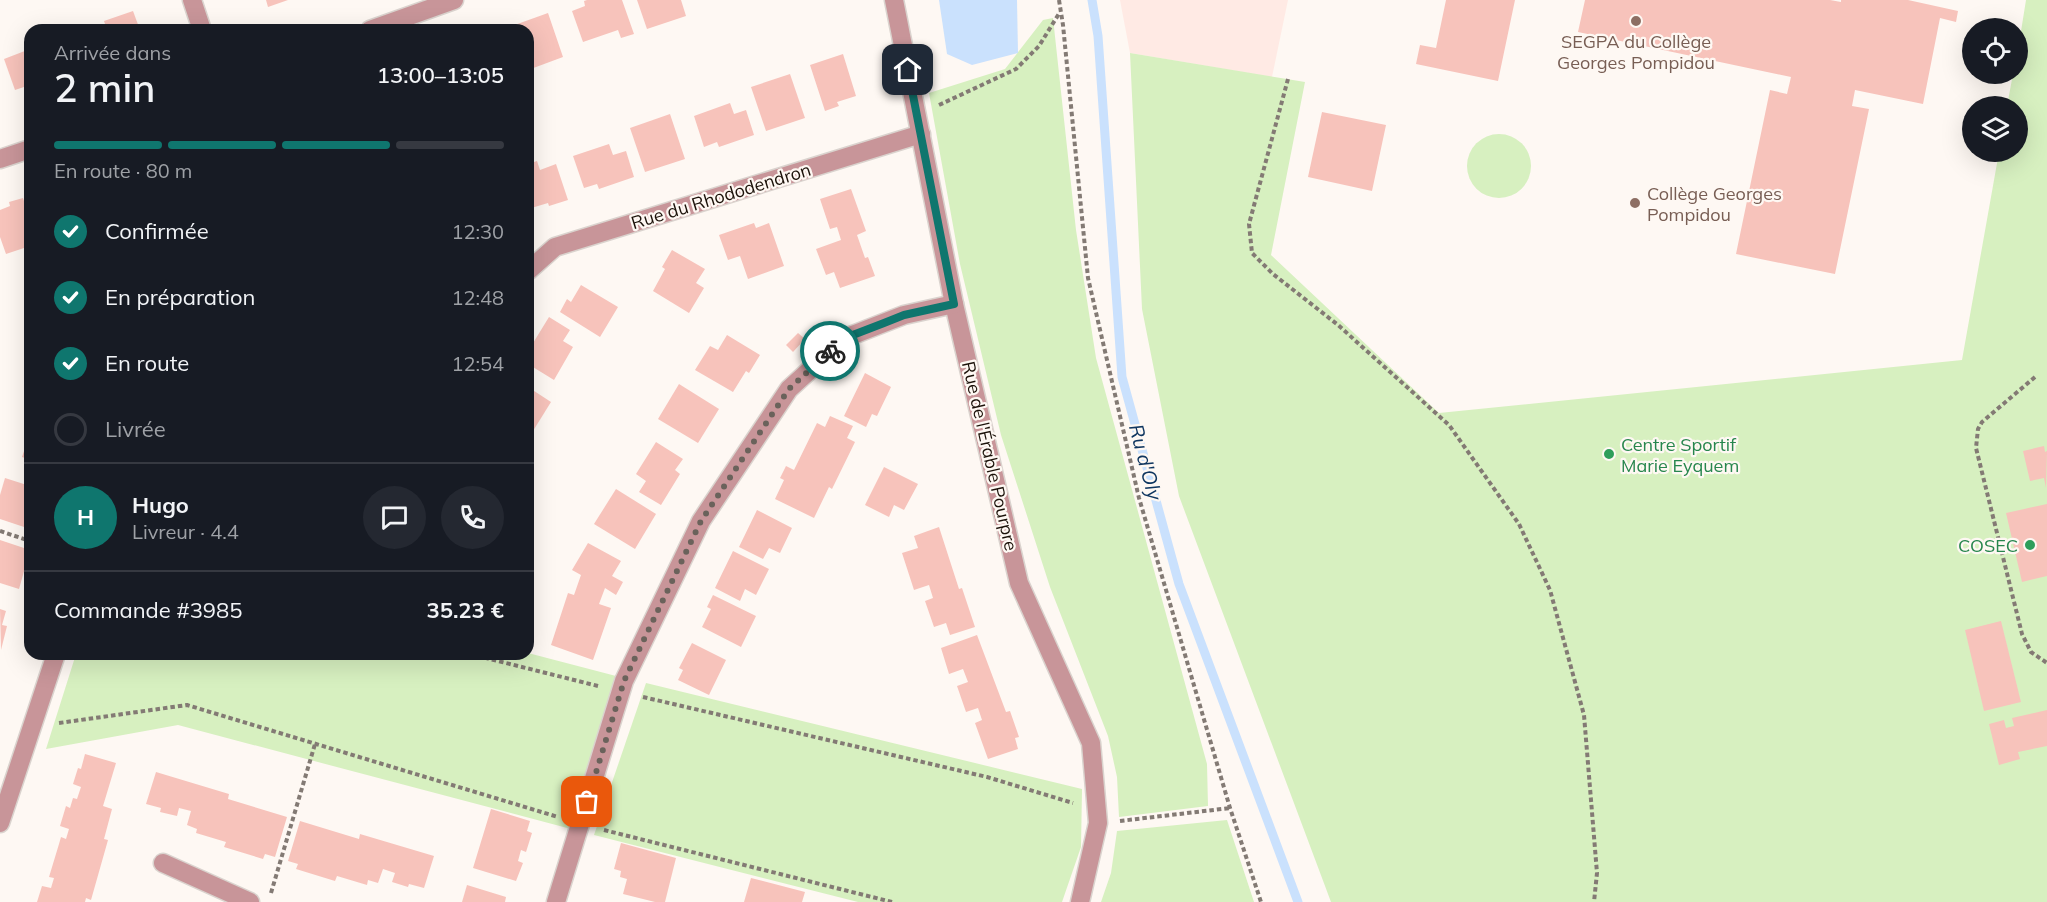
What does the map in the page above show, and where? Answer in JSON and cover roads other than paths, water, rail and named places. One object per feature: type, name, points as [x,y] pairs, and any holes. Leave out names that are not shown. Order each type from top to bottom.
[{"type":"street","points":[[192,0],[200,24]]},
{"type":"street","points":[[387,24],[454,0]]},
{"type":"street","name":"Rue de l'Érable Pourpre","points":[[894,0],[954,304],[1019,583],[1091,742],[1098,823],[1080,902]]},
{"type":"street","name":"Rue du Rhododendron","points":[[534,266],[555,247],[919,125]]},
{"type":"street","points":[[0,159],[24,151]]},
{"type":"street","points":[[556,902],[624,681],[701,521],[789,389],[845,338],[904,315],[954,304]]},
{"type":"street","points":[[0,824],[54,660]]},
{"type":"street","points":[[163,863],[250,902]]},
{"type":"water","points":[[939,0],[1017,0],[1018,53],[972,65],[947,54]]},
{"type":"waterway","name":"Ru d'Oly","points":[[1092,0],[1098,36],[1122,377],[1179,584],[1298,902]]},
{"type":"place","name":"SEGPA du Collège Georges Pompidou","points":[[1636,21]]},
{"type":"place","name":"Collège Georges Pompidou","points":[[1635,203]]},
{"type":"place","name":"Centre Sportif Marie Eyquem","points":[[1609,454]]},
{"type":"place","name":"COSEC","points":[[2030,545]]}]
